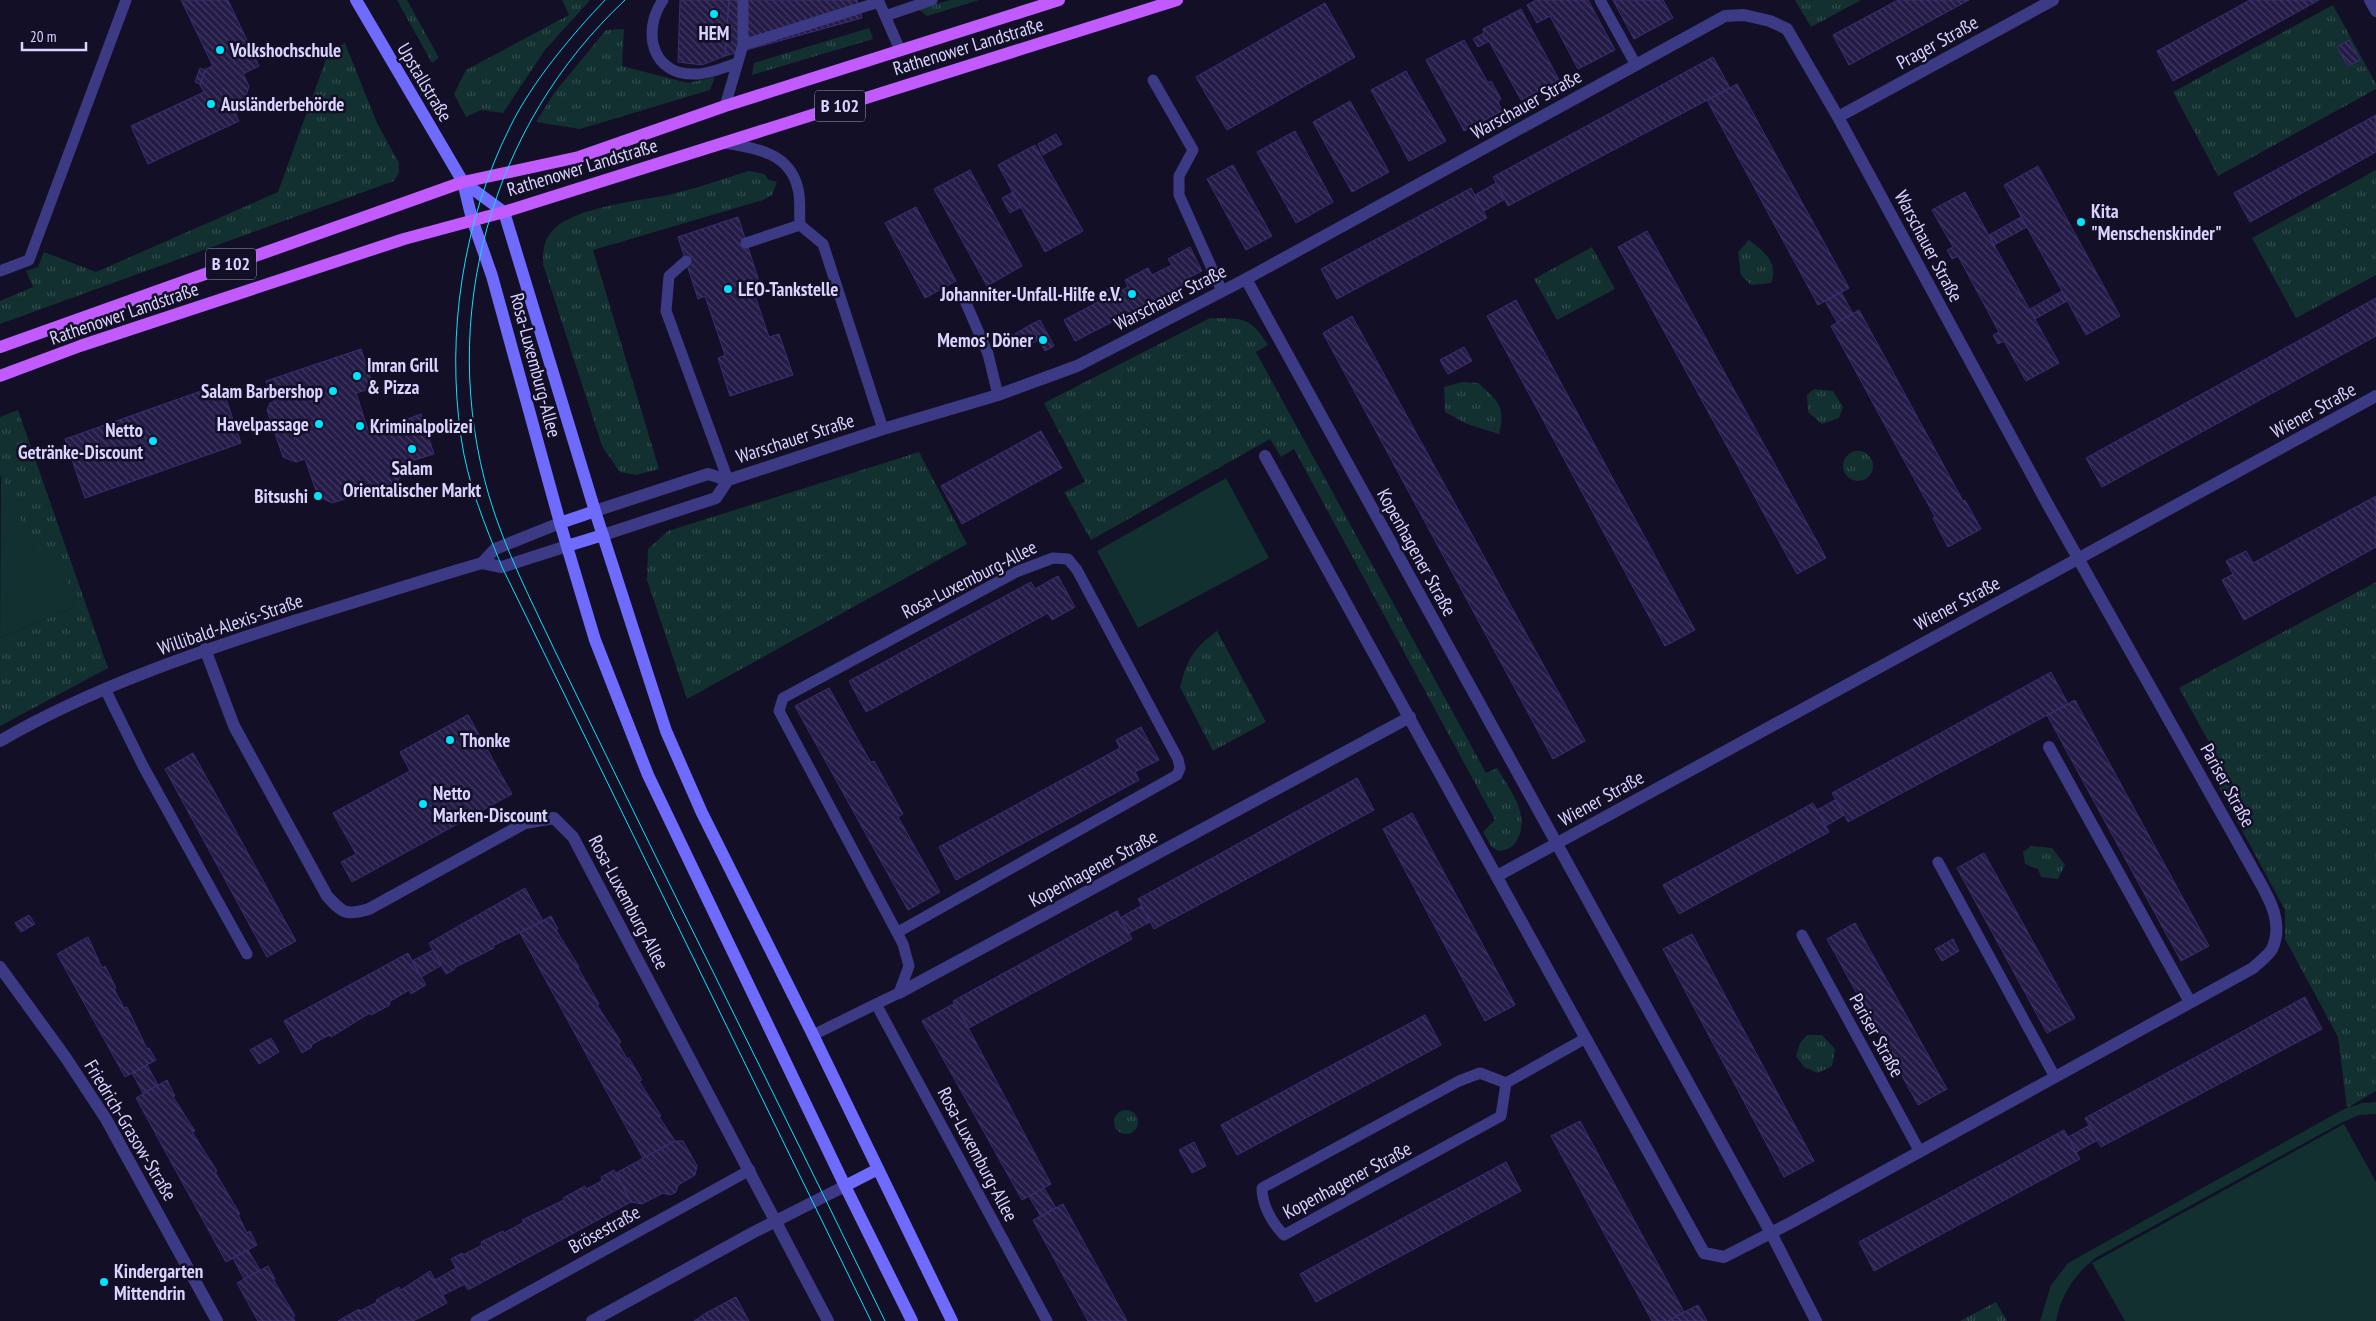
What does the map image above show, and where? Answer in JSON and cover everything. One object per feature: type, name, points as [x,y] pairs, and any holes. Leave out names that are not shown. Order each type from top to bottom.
[{"type":"main road","name":"Rathenower Landstraße","points":[[0,347],[462,182],[579,157],[725,106],[1059,0]]},
{"type":"main road","name":"Rathenower Landstraße","points":[[0,376],[80,346],[376,248],[472,219],[504,212],[1177,0]]},
{"type":"street","name":"Upstallstraße","points":[[356,0],[462,182],[472,219]]},
{"type":"street","name":"Prager Straße","points":[[1838,117],[2053,0]]},
{"type":"street","points":[[2370,0],[2376,11]]},
{"type":"street","name":"Warschauer Straße","points":[[595,511],[708,474],[728,480],[883,429],[998,395],[1078,366],[1246,279],[1726,16],[1744,15],[1770,21],[1787,29],[1838,117],[2080,559]]},
{"type":"street","name":"Upstallstraße","points":[[462,182],[504,212]]},
{"type":"street","name":"Rosa-Luxemburg-Allee","points":[[504,212],[595,511],[666,731],[702,813],[813,1035],[952,1321]]},
{"type":"street","name":"Rosa-Luxemburg-Allee","points":[[472,219],[492,276],[560,523],[596,640],[648,775],[844,1186],[912,1321]]},
{"type":"street","name":"Kopenhagener Straße","points":[[1246,279],[1771,1233],[1816,1321]]},
{"type":"street","name":"Wiener Straße","points":[[1556,844],[2376,396]]},
{"type":"street","points":[[1265,456],[1704,1253],[1724,1257],[1771,1233]]},
{"type":"street","name":"Warschauer Straße","points":[[603,535],[716,498],[728,480]]},
{"type":"street","points":[[560,523],[595,511]]},
{"type":"street","name":"Willibald-Alexis-Straße","points":[[482,563],[495,549],[560,523]]},
{"type":"street","points":[[567,546],[603,535]]},
{"type":"street","name":"Willibald-Alexis-Straße","points":[[0,741],[45,715],[205,649],[482,563],[502,567],[567,546]]},
{"type":"street","name":"Pariser Straße","points":[[1771,1233],[2253,968],[2271,950],[2276,934],[2276,912],[2080,559]]},
{"type":"street","name":"Rosa-Luxemburg-Allee","points":[[205,649],[234,726],[327,896],[340,910],[351,914],[369,909],[525,823],[554,818],[574,836],[828,1321]]},
{"type":"street","name":"Kopenhagener Straße","points":[[899,994],[1410,717]]},
{"type":"street","points":[[2049,747],[2190,1002]]},
{"type":"street","points":[[1497,876],[1556,844]]},
{"type":"street","name":"Friedrich-Grasow-Straße","points":[[0,968],[66,1058],[106,1119],[217,1321]]},
{"type":"street","points":[[592,1321],[776,1220],[878,1169]]},
{"type":"lane","points":[[0,271],[29,260],[126,0]]},
{"type":"lane","points":[[663,0],[657,8],[652,35],[654,51],[661,62],[670,69],[696,74],[737,63]]},
{"type":"lane","points":[[725,106],[743,45],[743,0]]},
{"type":"lane","points":[[885,16],[932,0]]},
{"type":"lane","points":[[1600,0],[1636,65]]},
{"type":"lane","points":[[743,45],[879,1],[900,50]]},
{"type":"lane","points":[[1153,80],[1193,150],[1179,176],[1180,195],[1222,291]]},
{"type":"lane","points":[[724,142],[759,148],[782,160],[790,171],[798,189],[800,225],[823,244],[883,429]]},
{"type":"lane","points":[[746,243],[800,225]]},
{"type":"lane","points":[[686,261],[669,276],[666,311],[728,480]]},
{"type":"lane","points":[[963,296],[988,354],[998,395]]},
{"type":"lane","name":"Rosa-Luxemburg-Allee","points":[[898,932],[1178,775],[1180,768],[1178,759],[1077,570],[1068,559],[1052,558],[1016,572],[782,698],[779,711],[898,932],[909,966],[899,994]]},
{"type":"lane","points":[[105,689],[143,766],[247,954]]},
{"type":"lane","points":[[1938,862],[2055,1077]]},
{"type":"lane","name":"Pariser Straße","points":[[1802,935],[1920,1152]]},
{"type":"lane","points":[[813,1035],[899,994]]},
{"type":"lane","name":"Rosa-Luxemburg-Allee","points":[[876,1004],[1047,1321]]},
{"type":"lane","points":[[1506,1083],[1586,1038]]},
{"type":"lane","name":"Kopenhagener Straße","points":[[1480,1074],[1506,1083],[1501,1116],[1284,1235],[1276,1227],[1262,1199],[1262,1188],[1459,1081],[1480,1074]]},
{"type":"lane","name":"Brösestraße","points":[[476,1321],[750,1170]]},
{"type":"green space","points":[[397,0],[407,0],[439,58],[432,63]]},
{"type":"green space","points":[[562,0],[590,0],[545,50],[503,113],[481,110],[466,117],[454,94],[466,70],[569,15]]},
{"type":"green space","points":[[950,0],[979,0],[927,16],[918,9]]},
{"type":"green space","points":[[1795,0],[1861,0],[1811,27]]},
{"type":"green space","points":[[2333,5],[2376,84],[2376,89],[2218,176],[2173,92]]},
{"type":"green space","points":[[869,28],[873,39],[752,75],[754,63]]},
{"type":"green space","points":[[624,29],[622,66],[688,83],[715,77],[710,90],[580,129],[536,122],[554,93],[606,30]]},
{"type":"green space","points":[[345,43],[377,123],[399,163],[399,173],[394,181],[0,324],[0,301],[33,287],[26,271],[38,267],[44,252],[96,272],[278,192],[329,51]]},
{"type":"green space","points":[[2376,170],[2376,275],[2296,318],[2252,238]]},
{"type":"green space","points":[[749,171],[764,174],[769,180],[777,182],[772,195],[763,200],[593,250],[659,469],[636,475],[620,472],[602,446],[543,264],[546,241],[554,229],[564,221],[577,215],[608,206],[678,193]]},
{"type":"green space","points":[[1749,240],[1765,253],[1772,263],[1773,276],[1771,283],[1751,285],[1741,275],[1738,252]]},
{"type":"green space","points":[[1592,247],[1615,289],[1557,320],[1534,279]]},
{"type":"green space","points":[[1210,318],[1230,318],[1244,321],[1256,328],[1268,345],[1256,352],[1486,773],[1497,768],[1512,792],[1520,810],[1521,827],[1519,836],[1513,845],[1505,850],[1498,851],[1491,846],[1483,832],[1495,820],[1294,449],[1281,457],[1270,439],[1091,540],[1064,492],[1085,482],[1044,403]]},
{"type":"green space","points":[[1462,382],[1478,383],[1499,405],[1501,425],[1499,434],[1467,424],[1445,412],[1444,387]]},
{"type":"green space","points":[[1814,389],[1833,391],[1843,407],[1839,418],[1822,424],[1808,412],[1807,395]]},
{"type":"green space","points":[[18,410],[108,668],[0,726],[0,638],[74,607],[35,552],[0,475],[0,417]]},
{"type":"green space","points":[[1858,451],[1864,452],[1872,460],[1872,472],[1864,480],[1858,481],[1852,480],[1844,472],[1843,466],[1844,460],[1852,452]]},
{"type":"green space","points":[[919,452],[967,544],[687,699],[647,580],[648,549],[668,531]]},
{"type":"green space","points":[[1,475],[35,552],[59,553],[74,607],[0,638]]},
{"type":"green space","points":[[1226,478],[1269,558],[1138,628],[1097,551]]},
{"type":"green space","points":[[2376,582],[2376,1091],[2347,1108],[2338,1037],[2285,939],[2285,910],[2204,760],[2215,753],[2179,688]]},
{"type":"green space","points":[[1217,631],[1266,722],[1213,751],[1180,687],[1189,661],[1202,643]]},
{"type":"green space","points":[[2376,788],[2369,827],[2376,870],[2367,850],[2364,829],[2367,808]]},
{"type":"green space","points":[[2031,846],[2052,848],[2065,865],[2058,879],[2041,877],[2038,869],[2025,864],[2023,852]]},
{"type":"green space","points":[[1807,1035],[1822,1035],[1835,1049],[1832,1066],[1818,1073],[1804,1067],[1796,1056],[1800,1043]]},
{"type":"green space","points":[[2376,1102],[2376,1114],[2359,1115],[2341,1123],[2097,1257],[2082,1270],[2070,1285],[2061,1302],[2056,1321],[2040,1321],[2051,1285],[2068,1263],[2342,1110],[2362,1103]]},
{"type":"green space","points":[[1126,1110],[1135,1113],[1138,1122],[1135,1131],[1126,1134],[1117,1131],[1114,1122],[1117,1113]]},
{"type":"green space","points":[[2344,1124],[2376,1182],[2376,1321],[2125,1321],[2092,1263]]},
{"type":"green space","points":[[1996,1302],[2007,1321],[1960,1321]]},
{"type":"building","points":[[181,0],[228,0],[259,66],[243,74],[249,86],[245,99],[232,106],[239,121],[148,164],[131,126],[204,92],[200,85],[206,69],[213,66]]},
{"type":"building","points":[[680,0],[729,0],[725,56],[702,65],[678,62]]},
{"type":"building","points":[[729,0],[857,0],[862,18],[725,56]]},
{"type":"building","points":[[1536,0],[1588,0],[1615,50],[1578,69],[1550,16],[1537,23],[1527,5]]},
{"type":"building","points":[[1613,0],[1663,0],[1673,18],[1634,39]]},
{"type":"building","points":[[1898,0],[1969,0],[1849,65],[1833,35]]},
{"type":"building","points":[[2250,0],[2319,0],[2173,81],[2157,51]]},
{"type":"building","points":[[1325,3],[1355,57],[1227,130],[1196,77]]},
{"type":"building","points":[[1521,9],[1559,80],[1521,100],[1489,41],[1478,47],[1473,39],[1484,33],[1483,29]]},
{"type":"building","points":[[1464,40],[1488,83],[1491,81],[1501,99],[1498,101],[1502,111],[1464,131],[1426,60]]},
{"type":"building","points":[[2349,40],[2360,60],[2348,66],[2337,47]]},
{"type":"building","points":[[1713,57],[1730,88],[1508,206],[1493,177]]},
{"type":"building","points":[[200,68],[205,70],[200,84],[195,82]]},
{"type":"building","points":[[1406,71],[1446,141],[1409,161],[1371,90]]},
{"type":"building","points":[[1737,84],[1849,288],[1818,305],[1707,100]]},
{"type":"building","points":[[1350,101],[1389,172],[1352,192],[1313,122]]},
{"type":"building","points":[[2376,115],[2376,152],[2250,222],[2234,193]]},
{"type":"building","points":[[1295,131],[1333,202],[1296,223],[1257,152]]},
{"type":"building","points":[[1056,134],[1062,144],[1043,155],[1038,144]]},
{"type":"building","points":[[1035,145],[1083,231],[1045,252],[998,165]]},
{"type":"building","points":[[1233,165],[1272,236],[1246,250],[1207,179]]},
{"type":"building","points":[[2038,166],[2120,316],[2086,335],[2004,185]]},
{"type":"building","points":[[970,170],[1022,266],[987,286],[934,189]]},
{"type":"building","points":[[1496,183],[1505,199],[1484,211],[1475,195]]},
{"type":"building","points":[[1471,188],[1487,218],[1337,299],[1321,269]]},
{"type":"building","points":[[1013,192],[1021,207],[1010,213],[1002,198]]},
{"type":"building","points":[[1965,192],[2059,363],[2026,381],[2004,341],[1998,344],[1993,335],[1999,332],[1958,256],[1952,259],[1947,250],[1953,247],[1932,210]]},
{"type":"building","points":[[916,207],[956,281],[925,298],[885,223]]},
{"type":"building","points":[[738,217],[759,281],[751,284],[769,337],[779,334],[793,375],[730,396],[718,358],[725,355],[705,296],[698,299],[678,237]]},
{"type":"building","points":[[2021,217],[2027,227],[1994,245],[1989,235]]},
{"type":"building","points":[[1647,231],[1826,558],[1797,574],[1618,247]]},
{"type":"building","name":"Johanniter-Unfall-Hilfe e.V.","points":[[1190,247],[1202,271],[1182,281],[1184,285],[1075,341],[1064,320],[1098,302],[1095,296],[1115,285],[1118,292],[1128,287],[1125,280],[1148,268],[1152,275],[1172,265],[1168,259]]},
{"type":"building","points":[[2062,291],[2067,301],[2035,319],[2030,309]]},
{"type":"building","points":[[1841,292],[1853,314],[1837,322],[1825,301]]},
{"type":"building","points":[[2376,298],[2376,336],[2102,487],[2086,458]]},
{"type":"building","points":[[1516,300],[1695,630],[1665,646],[1487,316]]},
{"type":"building","points":[[1859,310],[1963,501],[1965,500],[1981,529],[1948,547],[1933,518],[1935,517],[1831,326]]},
{"type":"building","points":[[1352,316],[1585,741],[1553,759],[1323,333]]},
{"type":"building","points":[[1040,320],[1054,346],[1045,351],[1030,325]]},
{"type":"building","points":[[1030,325],[1038,340],[1021,350],[1013,335]]},
{"type":"building","points":[[1464,347],[1472,361],[1448,374],[1440,360]]},
{"type":"building","name":"Havelpassage","points":[[361,349],[374,388],[356,393],[369,433],[421,414],[434,454],[398,465],[402,474],[397,482],[332,503],[318,496],[305,459],[296,462],[283,457],[267,410],[270,403],[274,402],[266,381]]},
{"type":"building","name":"Netto Getränke-Discount","points":[[221,384],[241,443],[85,498],[65,439]]},
{"type":"building","points":[[1041,431],[1062,468],[962,524],[941,486]]},
{"type":"building","points":[[2376,496],[2376,547],[2244,620],[2222,580],[2233,574],[2226,561],[2246,551],[2253,563]]},
{"type":"building","points":[[1058,576],[1075,607],[1052,620],[1048,613],[866,712],[849,681],[1031,582],[1035,589]]},
{"type":"building","points":[[2051,672],[2068,704],[1848,822],[1832,793]]},
{"type":"building","points":[[829,688],[871,763],[874,761],[903,814],[898,817],[940,892],[908,910],[795,706]]},
{"type":"building","points":[[2075,700],[2209,946],[2181,961],[2047,715]]},
{"type":"building","name":"Netto Marken-Discount","points":[[468,715],[512,794],[352,882],[341,862],[356,854],[333,813],[410,771],[400,752]]},
{"type":"building","points":[[1141,727],[1159,760],[1135,772],[1139,780],[956,880],[939,847],[1120,748],[1116,740]]},
{"type":"building","points":[[193,753],[296,941],[267,957],[165,769]]},
{"type":"building","points":[[1357,778],[1374,810],[1154,929],[1138,899]]},
{"type":"building","points":[[1835,800],[1844,815],[1826,826],[1817,810]]},
{"type":"building","points":[[1813,803],[1829,832],[1679,914],[1663,885]]},
{"type":"building","points":[[1412,813],[1515,1005],[1485,1021],[1383,829]]},
{"type":"building","points":[[1984,853],[2075,1018],[2047,1033],[1957,868]]},
{"type":"building","points":[[525,888],[543,921],[493,946],[494,948],[446,974],[429,943]]},
{"type":"building","points":[[1141,906],[1150,922],[1129,933],[1120,918]]},
{"type":"building","points":[[1117,911],[1132,939],[969,1028],[953,1001]]},
{"type":"building","points":[[29,915],[35,924],[21,932],[15,923]]},
{"type":"building","points":[[551,916],[558,929],[556,930],[599,1004],[597,1005],[621,1042],[618,1043],[642,1080],[639,1081],[675,1141],[643,1158],[520,933]]},
{"type":"building","points":[[1855,923],[1947,1089],[1918,1105],[1827,939]]},
{"type":"building","points":[[1692,934],[1814,1161],[1784,1177],[1663,949]]},
{"type":"building","points":[[88,937],[102,968],[105,966],[124,1008],[127,1007],[147,1049],[149,1048],[156,1060],[125,1077],[57,954]]},
{"type":"building","points":[[1953,939],[1959,951],[1942,961],[1935,949]]},
{"type":"building","points":[[433,950],[442,965],[421,977],[412,961]]},
{"type":"building","points":[[408,953],[426,985],[411,994],[409,990],[389,1002],[390,1005],[371,1015],[370,1013],[331,1037],[329,1035],[311,1045],[312,1047],[302,1053],[284,1021]]},
{"type":"building","points":[[2305,997],[2322,1029],[2101,1147],[2085,1118]]},
{"type":"building","points":[[955,1003],[1051,1184],[1022,1200],[922,1021]]},
{"type":"building","points":[[1425,1015],[1441,1045],[1237,1155],[1221,1125]]},
{"type":"building","points":[[271,1038],[279,1052],[259,1064],[250,1050]]},
{"type":"building","points":[[147,1065],[158,1085],[143,1093],[132,1073]]},
{"type":"building","points":[[167,1080],[175,1096],[173,1097],[195,1131],[192,1132],[217,1171],[215,1172],[240,1214],[238,1215],[247,1233],[250,1231],[257,1245],[226,1262],[136,1098]]},
{"type":"building","points":[[1580,1121],[1684,1312],[1668,1321],[1652,1321],[1551,1136]]},
{"type":"building","points":[[2090,1125],[2098,1140],[2076,1152],[2068,1137]]},
{"type":"building","points":[[2064,1130],[2080,1159],[1874,1271],[1859,1242]]},
{"type":"building","points":[[675,1141],[683,1141],[697,1166],[695,1175],[678,1185],[676,1192],[670,1195],[663,1193],[642,1204],[631,1202],[616,1173]]},
{"type":"building","points":[[1194,1142],[1206,1166],[1192,1173],[1179,1150]]},
{"type":"building","points":[[1506,1162],[1521,1191],[1316,1302],[1300,1274]]},
{"type":"building","points":[[614,1170],[631,1202],[468,1290],[451,1259],[482,1245],[481,1242],[503,1231],[504,1233],[524,1222],[522,1220],[564,1200],[563,1198],[585,1186],[586,1189],[602,1181],[601,1177]]},
{"type":"building","points":[[1044,1188],[1056,1208],[1041,1217],[1029,1196]]},
{"type":"building","points":[[1063,1204],[1127,1321],[1088,1321],[1033,1220]]},
{"type":"building","points":[[248,1250],[260,1270],[244,1279],[233,1258]]},
{"type":"building","points":[[268,1266],[275,1279],[273,1279],[295,1316],[293,1317],[295,1321],[258,1321],[237,1283]]},
{"type":"building","points":[[456,1268],[465,1284],[443,1295],[435,1280]]},
{"type":"building","points":[[430,1271],[447,1303],[425,1315],[413,1321],[338,1321],[359,1309],[360,1311],[377,1302],[376,1300],[399,1287],[401,1290]]},
{"type":"building","points":[[736,1297],[749,1321],[694,1321],[706,1313]]},
{"type":"building","points":[[1698,1305],[1707,1321],[1668,1321],[1684,1312]]},
{"type":"tram line","points":[[605,0],[566,44],[529,93],[510,127],[480,200],[462,278],[458,318],[457,398],[464,454],[477,503],[502,567],[871,1321]]},
{"type":"tram line","points":[[625,0],[578,50],[539,106],[509,165],[487,228],[474,294],[469,361],[474,429],[495,516],[528,594],[885,1321]]},
{"type":"place","name":"HEM","points":[[714,14]]},
{"type":"place","name":"Volkshochschule","points":[[220,50]]},
{"type":"place","name":"Ausländerbehörde","points":[[211,104]]},
{"type":"place","name":"Kita \"Menschenskinder\"","points":[[2081,222]]},
{"type":"place","name":"LEO-Tankstelle","points":[[728,289]]},
{"type":"place","name":"Johanniter-Unfall-Hilfe e.V.","points":[[1132,294]]},
{"type":"place","name":"Memos' Döner","points":[[1043,340]]},
{"type":"place","name":"Imran Grill & Pizza","points":[[357,376]]},
{"type":"place","name":"Salam Barbershop","points":[[333,391]]},
{"type":"place","name":"Havelpassage","points":[[319,424]]},
{"type":"place","name":"Kriminalpolizei","points":[[360,426]]},
{"type":"place","name":"Netto Getränke-Discount","points":[[153,441]]},
{"type":"place","name":"Salam Orientalischer Markt","points":[[412,449]]},
{"type":"place","name":"Bitsushi","points":[[318,496]]},
{"type":"place","name":"Thonke","points":[[450,740]]},
{"type":"place","name":"Netto Marken-Discount","points":[[423,804]]},
{"type":"place","name":"Kindergarten Mittendrin","points":[[104,1282]]}]
